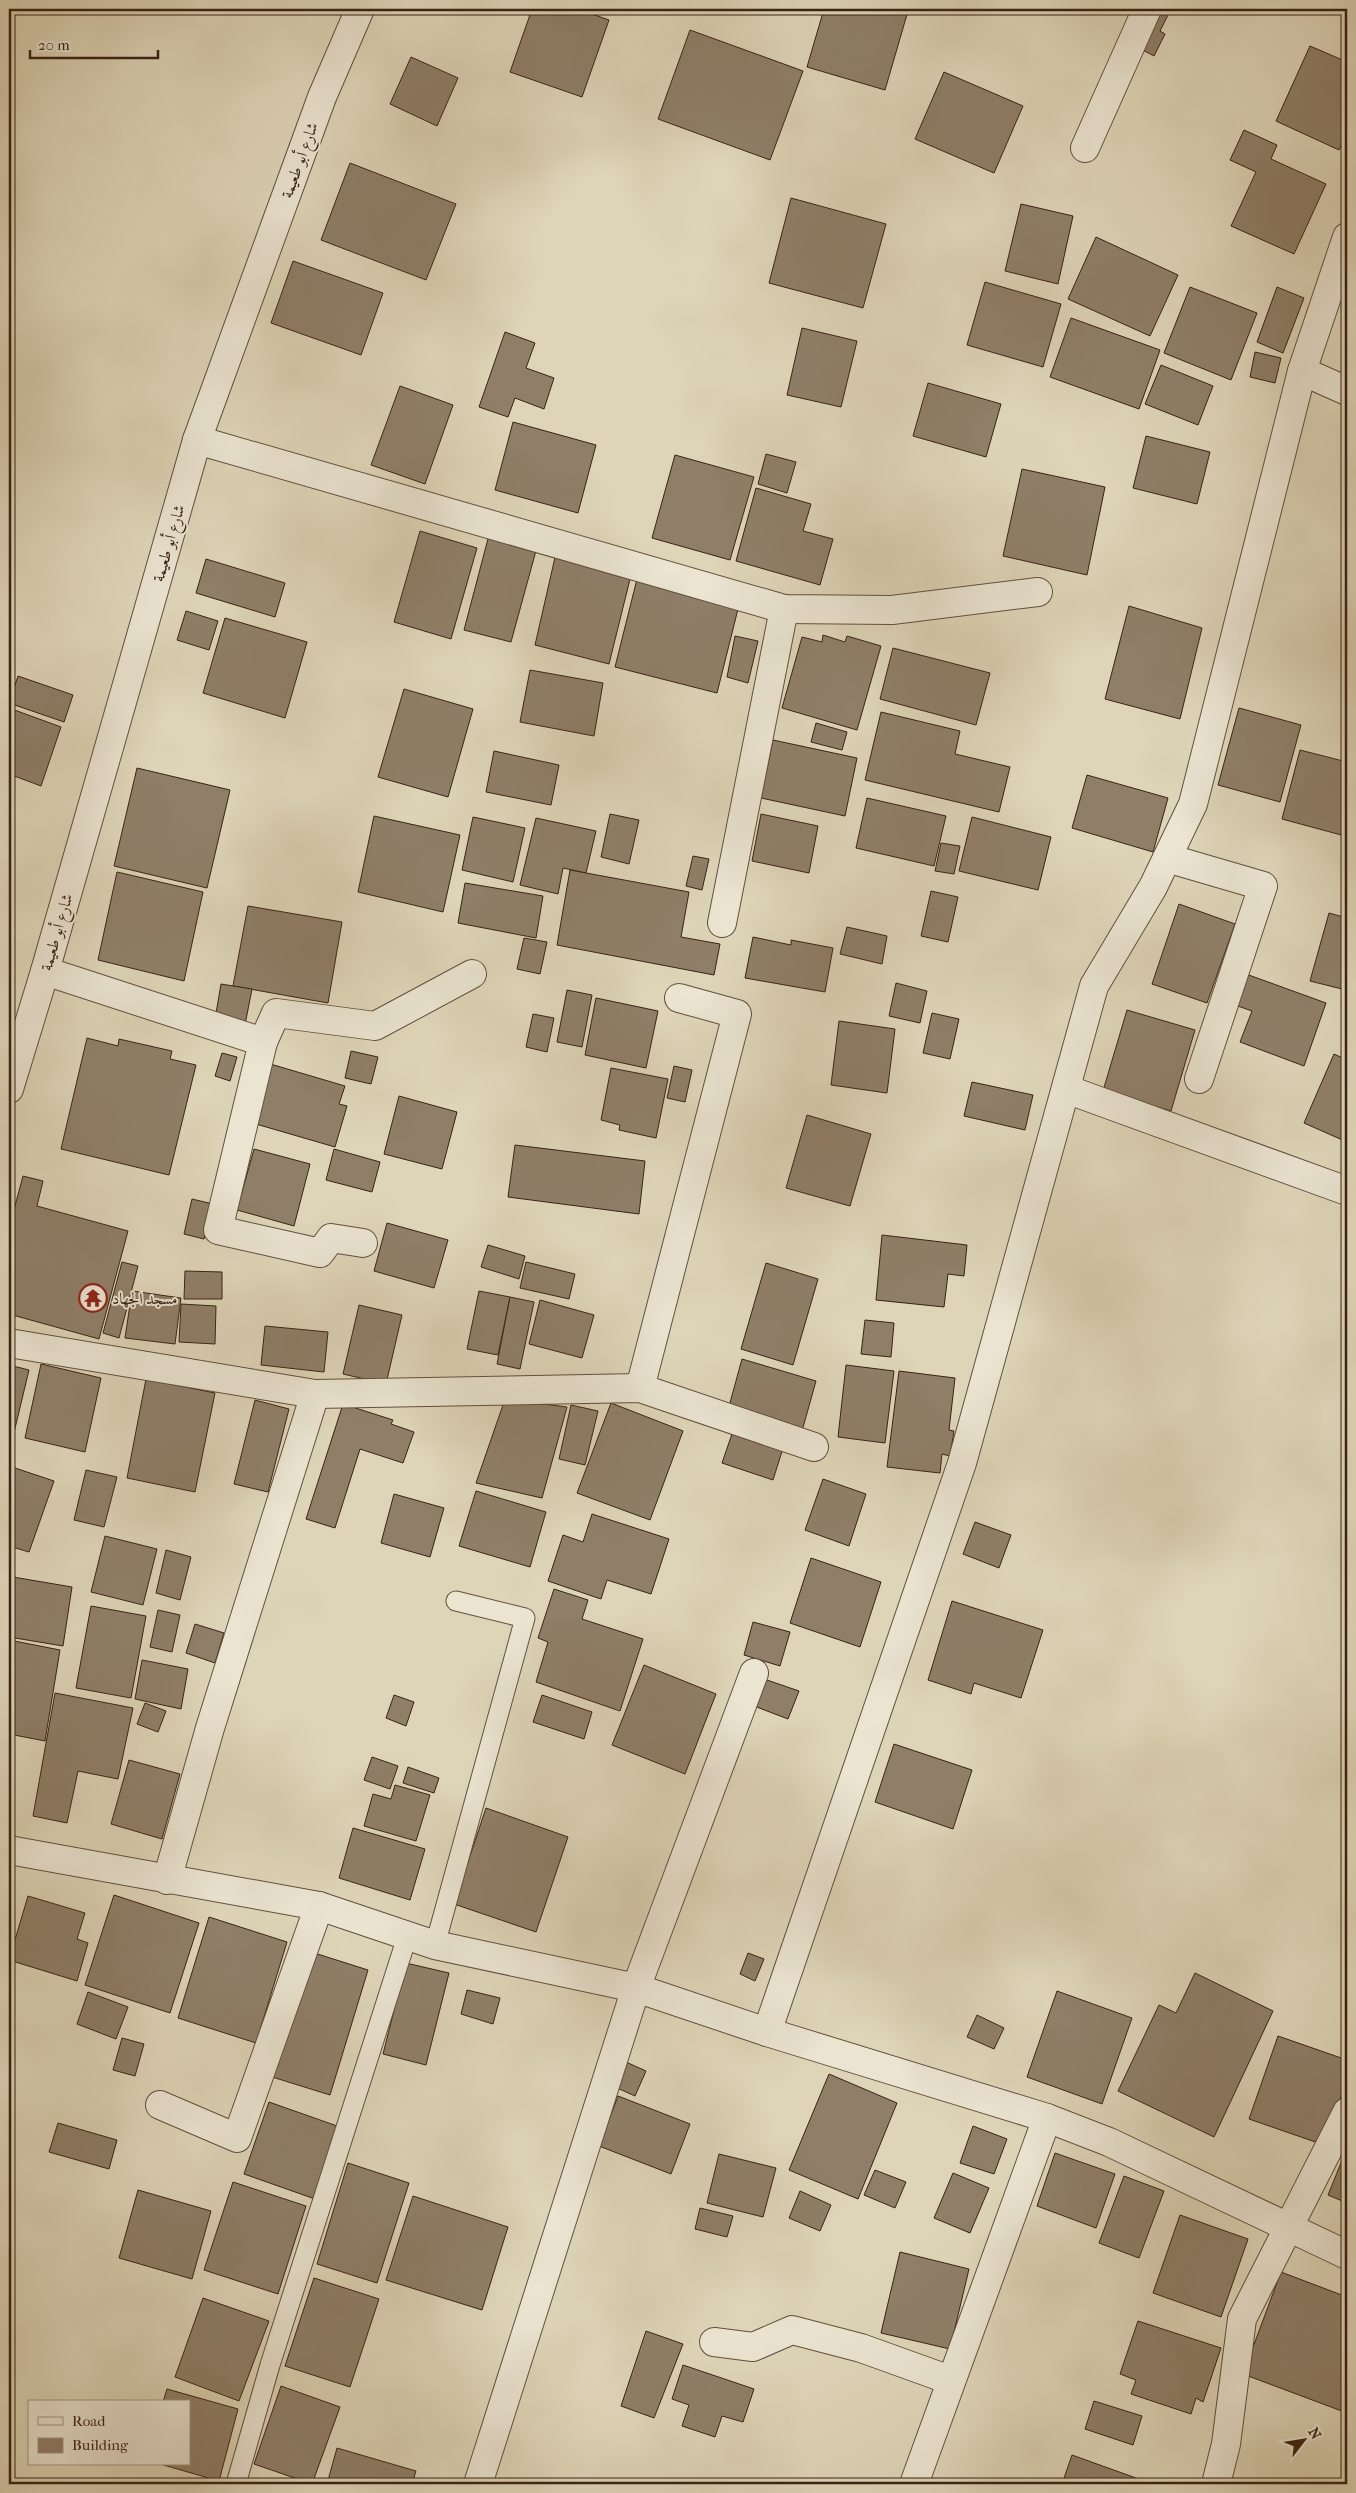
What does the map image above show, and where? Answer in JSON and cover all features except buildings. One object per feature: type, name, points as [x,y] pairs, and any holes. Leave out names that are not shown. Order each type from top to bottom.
[{"type":"street","name":"شارع أبو طعيمة","points":[[9,1089],[45,971],[197,440],[322,97],[360,9]]},
{"type":"street","points":[[1085,148],[1147,9]]},
{"type":"street","points":[[767,2032],[962,1463],[1094,986],[1153,887],[1193,804],[1302,371],[1347,237]]},
{"type":"street","points":[[1302,371],[1347,391]]},
{"type":"street","points":[[197,440],[784,608],[892,610],[1038,592]]},
{"type":"street","points":[[722,923],[784,608]]},
{"type":"street","points":[[1167,858],[1263,886],[1199,1079]]},
{"type":"street","points":[[45,971],[263,1042]]},
{"type":"street","points":[[363,1243],[330,1238],[320,1253],[218,1230],[263,1042],[276,1014],[375,1026],[472,974]]},
{"type":"street","points":[[640,1388],[737,1014],[679,998]]},
{"type":"street","points":[[1066,1089],[1347,1191]]},
{"type":"street","points":[[9,1342],[315,1394],[640,1388],[814,1447]]},
{"type":"street","points":[[167,1880],[210,1728],[315,1394]]},
{"type":"street","points":[[478,2484],[636,1988],[754,1673]]},
{"type":"street","points":[[9,1850],[319,1906],[407,1938],[636,1988],[767,2032],[1047,2118],[1109,2142],[1347,2255]]},
{"type":"street","points":[[160,2105],[237,2138],[319,1906]]},
{"type":"street","points":[[1216,2484],[1226,2444],[1242,2319],[1347,2112]]},
{"type":"street","points":[[914,2484],[950,2380],[1047,2118]]},
{"type":"street","points":[[714,2342],[753,2346],[792,2330],[861,2348],[950,2380]]},
{"type":"lane","points":[[435,1945],[526,1618],[456,1602]]},
{"type":"lane","points":[[236,2484],[270,2365],[407,1938]]},
{"type":"place","name":"مسجد الجهاد","points":[[93,1298]]}]
